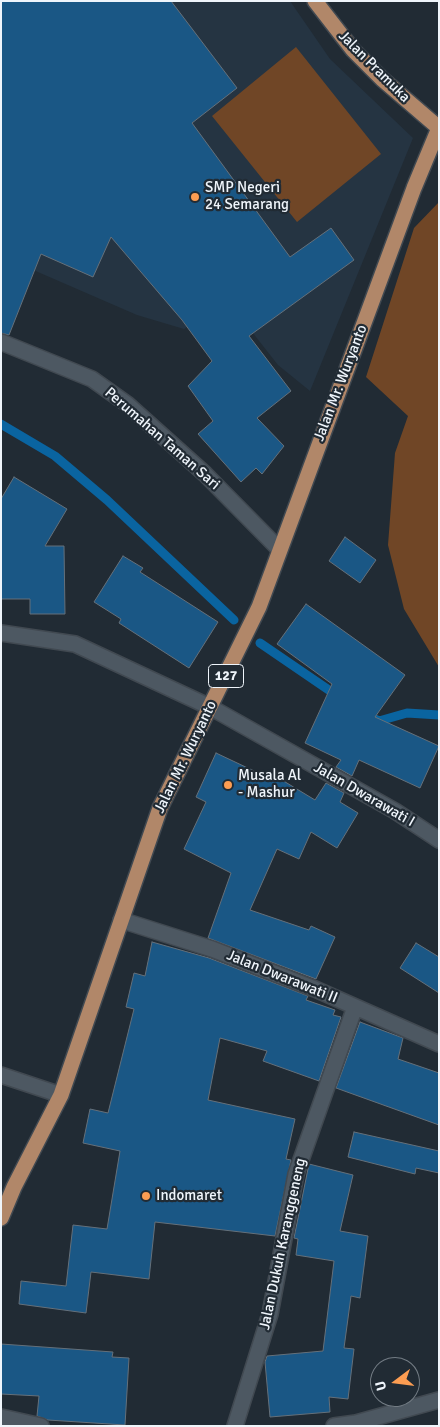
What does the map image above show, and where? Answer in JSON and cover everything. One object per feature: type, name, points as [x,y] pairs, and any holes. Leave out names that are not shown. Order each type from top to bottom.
[{"type":"main road","name":"Jalan Pramuka","points":[[315,1],[353,50],[382,79],[439,128]]},
{"type":"main road","name":"Jalan Mr. Wuryanto","points":[[1,1218],[14,1187],[61,1095],[160,808],[259,607],[279,549],[434,154],[439,128]]},
{"type":"street","name":"Perumahan Taman Sari","points":[[1,342],[92,379],[127,404],[205,474],[279,549]]},
{"type":"street","name":"Jalan Dwarawati I","points":[[1,633],[76,644],[210,707],[394,810],[439,840]]},
{"type":"street","name":"Jalan Dwarawati II","points":[[121,920],[212,949],[355,1007],[439,1044]]},
{"type":"street","name":"Jalan Dukuh Karanggeneng","points":[[235,1426],[270,1314],[296,1174],[355,1007]]},
{"type":"street","points":[[1,1075],[61,1095]]},
{"type":"street","points":[[334,1426],[439,1400]]},
{"type":"street","points":[[1,1416],[41,1426]]},
{"type":"shaded area","name":"SMP Negeri 24 Semarang","points":[[1,1],[290,1],[330,59],[413,138],[310,391],[278,365],[230,304],[217,308],[184,329],[137,315],[1,256]]},
{"type":"shaded area","points":[[296,47],[381,154],[297,222],[212,116]]},
{"type":"shaded area","points":[[439,202],[439,667],[404,609],[388,545],[395,453],[408,416],[366,377],[414,228]]},
{"type":"building","name":"SMP Negeri 24 Semarang","points":[[1,1],[171,1],[237,88],[192,123],[290,257],[331,228],[354,260],[249,336],[291,391],[257,418],[284,446],[262,474],[256,468],[241,482],[198,434],[213,421],[188,386],[212,361],[182,320],[111,237],[93,277],[41,254],[9,335],[1,333]]},
{"type":"building","points":[[14,477],[67,509],[45,546],[64,546],[65,614],[30,614],[30,599],[1,599],[1,499]]},
{"type":"building","points":[[345,537],[376,560],[360,583],[329,561]]},
{"type":"building","points":[[123,556],[143,568],[140,572],[218,622],[189,668],[119,623],[121,619],[94,602]]},
{"type":"building","points":[[306,604],[405,675],[375,717],[439,746],[420,788],[359,760],[352,776],[336,767],[341,760],[305,743],[332,684],[277,644]]},
{"type":"building","points":[[216,753],[269,778],[272,774],[315,800],[326,783],[344,793],[340,802],[358,813],[337,848],[311,832],[299,859],[277,849],[250,910],[309,930],[311,926],[335,937],[316,979],[208,938],[231,873],[184,849],[206,802],[196,797]]},
{"type":"building","points":[[152,942],[209,958],[308,996],[306,1000],[335,1010],[333,1015],[341,1017],[319,1081],[263,1061],[267,1051],[220,1038],[208,1100],[295,1119],[286,1159],[291,1160],[275,1236],[155,1222],[149,1279],[91,1272],[86,1313],[19,1304],[21,1281],[66,1286],[73,1225],[107,1229],[120,1151],[83,1143],[90,1109],[108,1113],[134,1009],[126,1007],[134,973],[145,976]]},
{"type":"building","points":[[416,943],[439,957],[439,993],[400,968]]},
{"type":"building","points":[[360,1022],[403,1038],[398,1059],[439,1073],[439,1125],[336,1088]]},
{"type":"building","points":[[354,1132],[439,1151],[439,1173],[416,1168],[415,1174],[348,1157]]},
{"type":"building","points":[[309,1164],[353,1175],[340,1231],[368,1236],[360,1298],[351,1296],[344,1348],[354,1349],[348,1399],[329,1397],[330,1412],[270,1417],[265,1362],[267,1356],[323,1351],[334,1261],[296,1255],[298,1239],[294,1238]]},
{"type":"building","points":[[1,1344],[113,1352],[112,1357],[129,1358],[125,1425],[48,1420],[37,1416],[39,1396],[1,1394]]},
{"type":"waterway","points":[[1,424],[55,456],[107,500],[234,620]]},
{"type":"waterway","points":[[260,643],[339,697]]},
{"type":"waterway","points":[[371,717],[379,721],[407,713],[439,715]]},
{"type":"place","name":"SMP Negeri 24 Semarang","points":[[195,197]]},
{"type":"place","name":"Musala Al - Mashur","points":[[228,785]]},
{"type":"place","name":"Indomaret","points":[[146,1196]]}]
